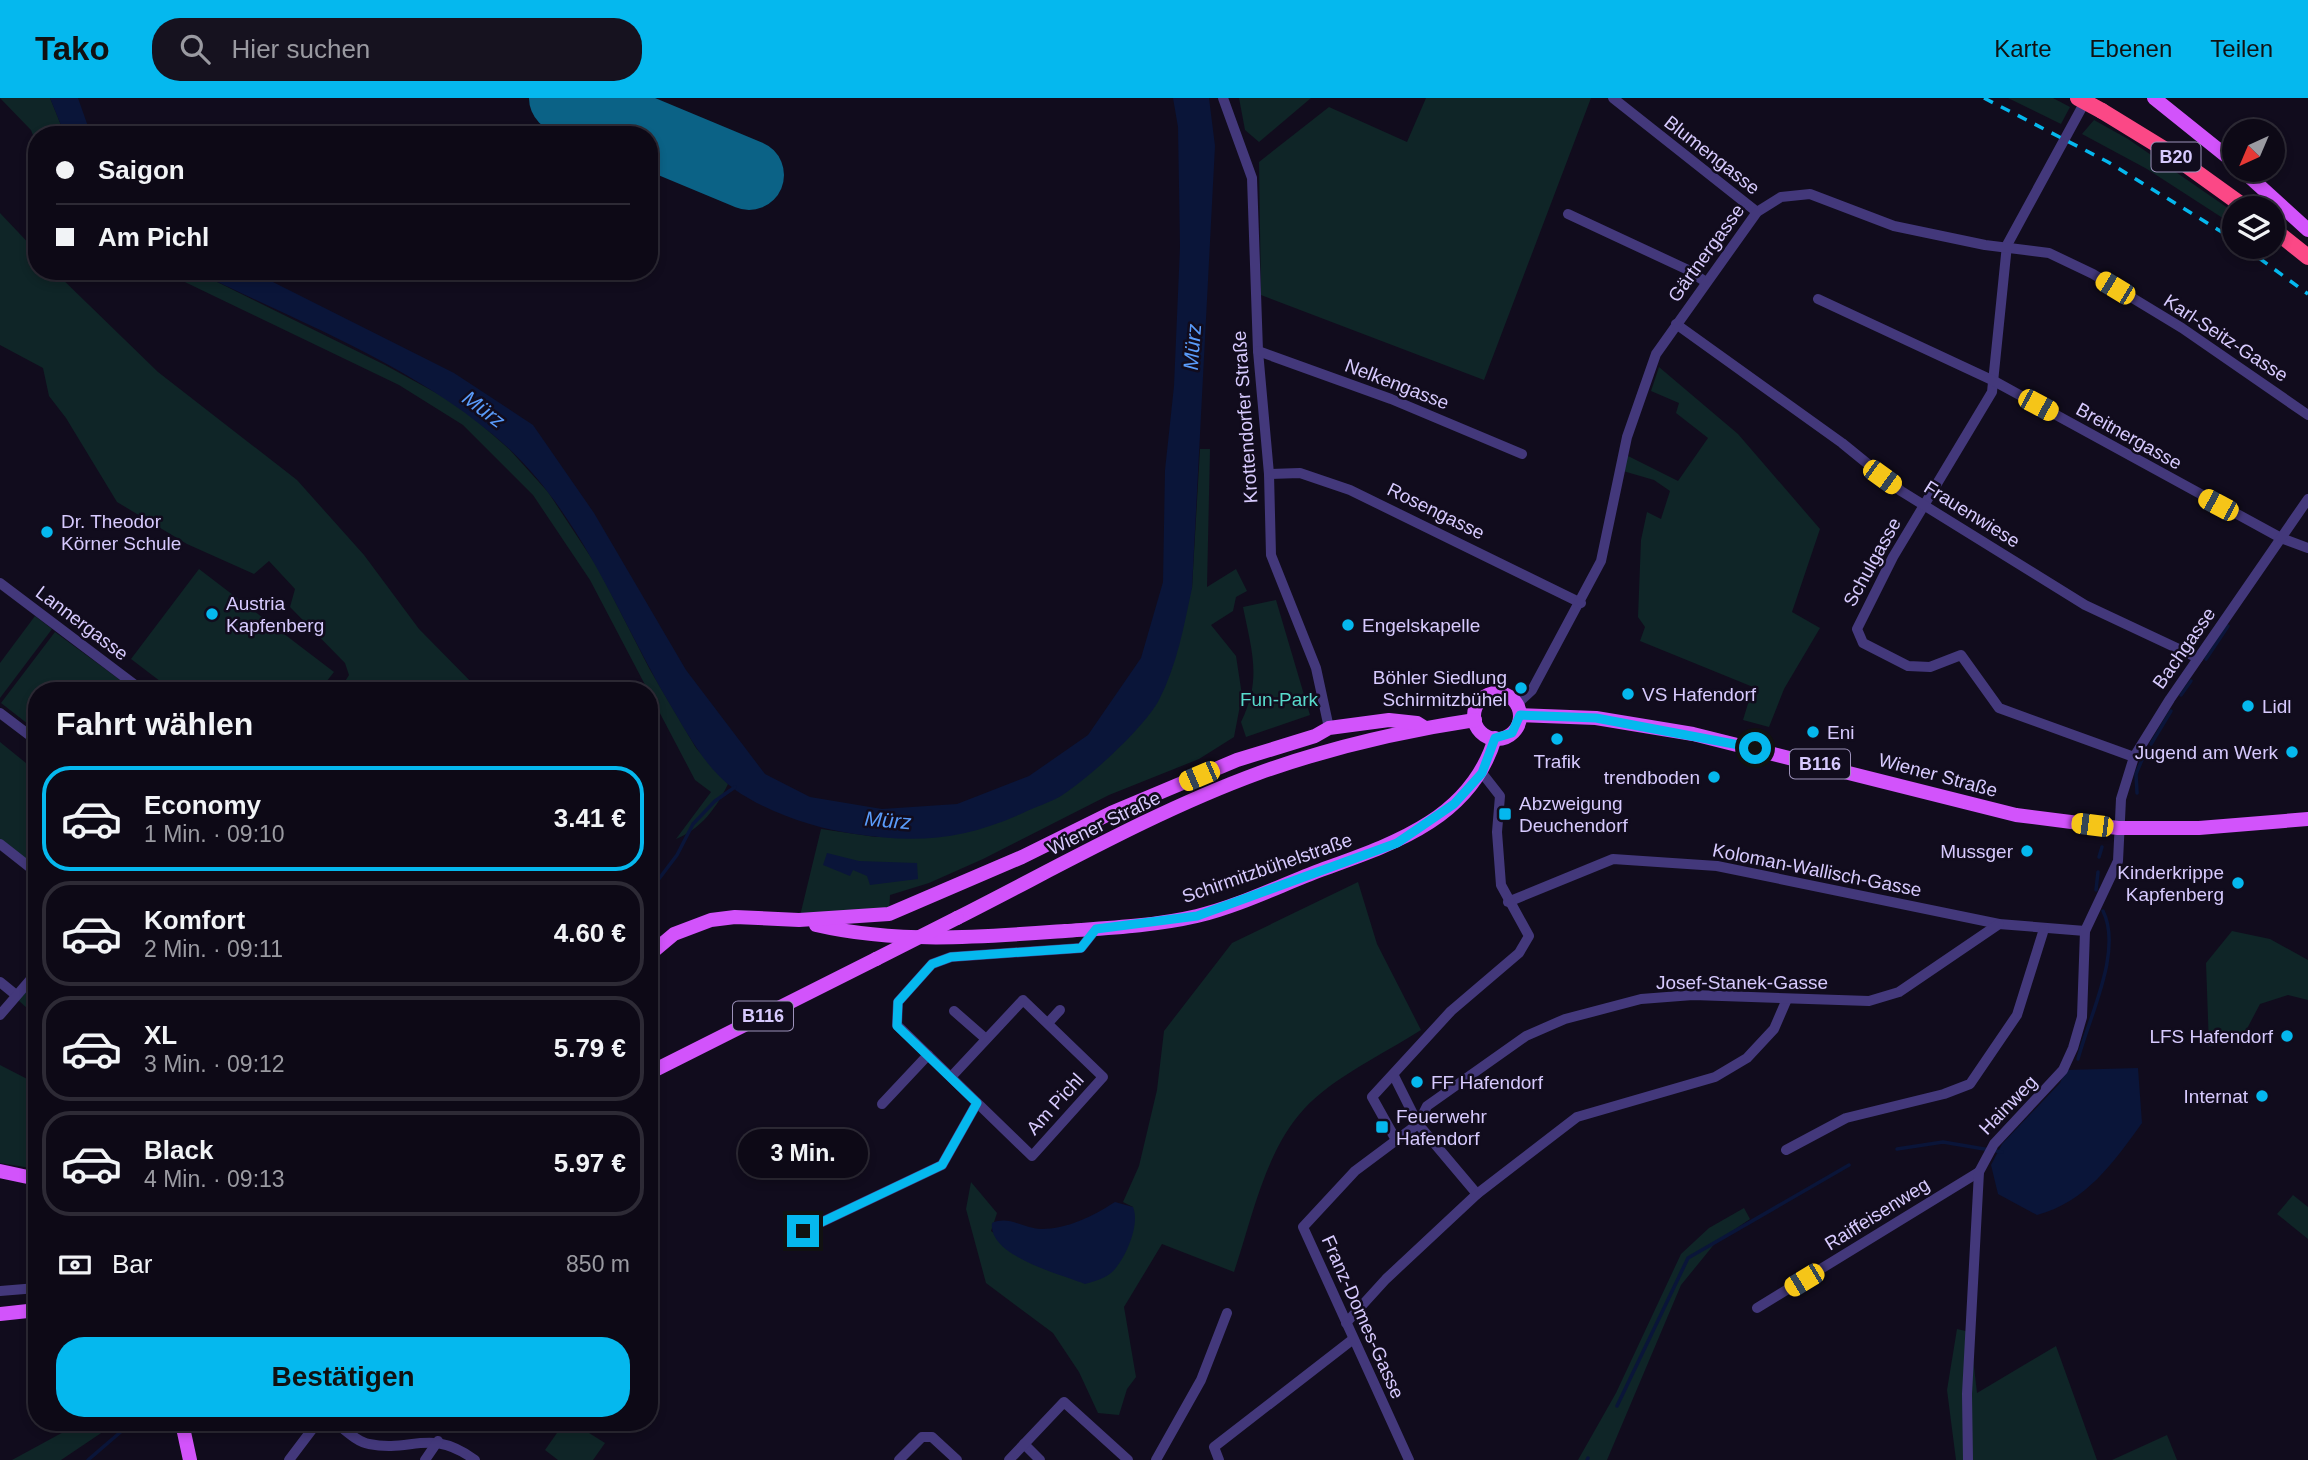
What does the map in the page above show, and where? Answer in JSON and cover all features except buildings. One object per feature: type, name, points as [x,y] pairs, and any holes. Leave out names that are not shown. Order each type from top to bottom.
[{"type":"highway","name":"B20","points":[[2078,98],[2164,149],[2229,196]]},
{"type":"highway","points":[[2285,239],[2308,257]]},
{"type":"main road","points":[[2154,98],[2222,153]]},
{"type":"main road","points":[[2255,182],[2308,230]]},
{"type":"main road","name":"B116","points":[[1475,720],[1477,704],[1488,694],[1504,694],[1519,710]]},
{"type":"main road","points":[[1475,720],[1482,733],[1495,738],[1512,733],[1519,710]]},
{"type":"main road","name":"Wiener Straße","points":[[1519,710],[1596,718],[1693,734],[1853,772],[1958,803],[2016,815],[2118,828],[2199,828],[2308,820]]},
{"type":"main road","points":[[658,947],[674,934],[711,920],[735,917],[799,920],[889,914],[1022,857],[1124,807],[1237,760],[1315,736],[1329,728],[1389,720],[1405,721],[1424,728]]},
{"type":"main road","name":"Wiener Straße","points":[[658,1069],[1133,829],[1257,774],[1333,749],[1424,728],[1475,720]]},
{"type":"main road","points":[[1480,775],[1495,738]]},
{"type":"main road","name":"Schirmitzbühelstraße","points":[[799,920],[869,934],[970,938],[1096,929],[1197,916],[1397,843],[1454,804],[1480,775]]},
{"type":"main road","points":[[889,914],[898,935]]},
{"type":"main road","points":[[0,1171],[28,1177]]},
{"type":"main road","points":[[0,1314],[28,1311]]},
{"type":"main road","points":[[184,1431],[190,1460]]},
{"type":"street","name":"Krottendorfer Straße","points":[[1223,98],[1251,178],[1258,351],[1269,474],[1271,555],[1316,668],[1329,728]]},
{"type":"street","name":"Blumengasse","points":[[1613,98],[1757,212]]},
{"type":"street","points":[[2007,245],[2087,98]]},
{"type":"street","name":"Gärtnergasse","points":[[1519,710],[1581,603],[1603,556],[1622,458],[1656,354],[1757,212],[1781,197],[1810,194],[1894,226],[1985,244],[2007,245]]},
{"type":"street","points":[[1568,214],[1686,269],[1706,282]]},
{"type":"street","name":"Schulgasse","points":[[2007,245],[1994,381],[1982,410],[1864,610],[1857,625],[1860,639],[1908,666],[1930,667],[1961,655],[1999,708],[2134,757]]},
{"type":"street","name":"Karl-Seitz-Gasse","points":[[2007,245],[2049,253],[2093,274],[2182,328],[2308,415]]},
{"type":"street","name":"Breitnergasse","points":[[1818,299],[1994,381],[2281,538],[2308,548]]},
{"type":"street","name":"Frauenwiese","points":[[1676,324],[1924,505],[2085,605],[2198,658]]},
{"type":"street","name":"Nelkengasse","points":[[1258,351],[1391,399],[1522,454]]},
{"type":"street","name":"Rosengasse","points":[[1269,474],[1300,472],[1350,490],[1581,603]]},
{"type":"street","name":"Bachgasse","points":[[2118,828],[2121,799],[2134,757],[2198,658],[2308,499]]},
{"type":"street","name":"Lannergasse","points":[[0,583],[131,682]]},
{"type":"street","points":[[0,713],[28,734]]},
{"type":"street","points":[[1396,1140],[1372,1097],[1395,1076],[1442,1020],[1526,944],[1527,927],[1508,902],[1501,885],[1498,851],[1500,796],[1480,775]]},
{"type":"street","name":"Hainweg","points":[[1968,1460],[1966,1394],[1979,1172],[1991,1148],[2063,1070],[2082,1017],[2085,931],[2118,861],[2118,828]]},
{"type":"street","points":[[0,844],[28,866]]},
{"type":"street","name":"Koloman-Wallisch-Gasse","points":[[1508,902],[1613,859],[1717,866],[1999,924],[2085,931]]},
{"type":"street","name":"Josef-Stanek-Gasse","points":[[1418,1124],[1427,1106],[1526,1036],[1564,1019],[1641,999],[1693,995],[1869,1000],[1899,992],[1999,924]]},
{"type":"street","name":"Am Pichl","points":[[951,1077],[1023,1000],[1048,1023],[1103,1077],[1032,1156],[897,1026],[898,1002],[932,964],[951,957],[1081,948],[1096,929]]},
{"type":"street","points":[[1786,1150],[1846,1118],[1970,1084],[2017,1015],[2044,929]]},
{"type":"street","points":[[0,982],[16,995]]},
{"type":"street","points":[[0,1015],[28,982]]},
{"type":"street","points":[[1346,1324],[1387,1279],[1460,1209],[1577,1117],[1715,1077],[1747,1058],[1774,1029],[1787,999]]},
{"type":"street","points":[[954,1010],[986,1039]]},
{"type":"street","points":[[1048,1023],[1060,1010]]},
{"type":"street","points":[[882,1104],[928,1055]]},
{"type":"street","points":[[1395,1076],[1418,1124],[1477,1194]]},
{"type":"street","points":[[803,1231],[942,1165],[977,1103]]},
{"type":"street","name":"Franz-Domes-Gasse","points":[[1409,1460],[1352,1340],[1303,1227],[1355,1171],[1418,1124]]},
{"type":"street","name":"Raiffeisenweg","points":[[1757,1308],[1979,1172]]},
{"type":"street","points":[[0,1291],[28,1289]]},
{"type":"street","points":[[1156,1460],[1201,1380],[1227,1313]]},
{"type":"street","points":[[1219,1460],[1214,1447],[1352,1340]]},
{"type":"street","points":[[1009,1460],[1064,1402],[1128,1460]]},
{"type":"street","points":[[289,1460],[311,1431]]},
{"type":"street","points":[[348,1431],[367,1444],[438,1441],[462,1450],[475,1460]]},
{"type":"street","points":[[899,1460],[922,1437],[932,1437],[957,1460]]},
{"type":"street","points":[[425,1460],[438,1441]]},
{"type":"street","points":[[1024,1444],[1040,1460]]},
{"type":"green space","points":[[0,98],[50,98],[61,126],[28,127]]},
{"type":"green space","points":[[1239,98],[1311,98],[1259,142],[1245,130]]},
{"type":"green space","points":[[1426,98],[1591,98],[1484,380],[1261,295],[1259,162],[1329,107],[1407,142]]},
{"type":"green space","points":[[2008,98],[2053,98],[2070,107],[2061,124]]},
{"type":"green space","points":[[2094,120],[2128,139],[2222,204],[2222,218],[2147,169],[2082,134]]},
{"type":"green space","points":[[0,213],[28,243],[28,280],[63,280],[158,372],[297,480],[364,555],[419,629],[471,682],[345,682],[349,675],[345,663],[290,607],[295,589],[269,561],[254,574],[187,544],[117,502],[66,418],[49,396],[43,368],[0,345]]},
{"type":"green space","points":[[181,280],[213,280],[385,365],[460,406],[509,449],[548,492],[598,568],[657,682],[644,682],[590,580],[533,495],[463,425],[399,385]]},
{"type":"green space","points":[[1659,367],[1738,434],[1820,529],[1792,612],[1820,628],[1784,689],[1769,727],[1743,720],[1753,687],[1640,641],[1645,627],[1638,617],[1641,540],[1647,512],[1661,519],[1670,491],[1654,480],[1623,471],[1626,455],[1678,481],[1708,438],[1676,413],[1679,403],[1651,391]]},
{"type":"green space","points":[[1200,449],[1210,449],[1207,587],[1236,569],[1247,591],[1236,597],[1233,611],[1211,625],[1236,656],[1242,695],[1234,737],[1199,759],[1109,795],[983,859],[929,883],[890,895],[889,914],[799,920],[821,829],[876,837],[1060,796],[1192,588]]},
{"type":"green space","name":"Austria Kapfenberg","points":[[199,569],[334,672],[326,682],[161,682],[131,659]]},
{"type":"green space","name":"Fun-Park","points":[[1276,600],[1310,715],[1246,737],[1241,722],[1251,692],[1253,665],[1243,607]]},
{"type":"green space","points":[[35,616],[52,629],[0,698],[0,663]]},
{"type":"green space","points":[[55,632],[123,682],[28,682],[28,724],[1,703]]},
{"type":"green space","points":[[658,683],[696,748],[728,784],[719,801],[701,823],[676,839],[711,792],[695,780],[658,710]]},
{"type":"green space","points":[[0,742],[28,765],[28,861],[0,840]]},
{"type":"green space","points":[[1358,882],[1377,944],[1421,1030],[1360,1066],[1329,1087],[1304,1109],[1279,1145],[1269,1165],[1234,1272],[1162,1244],[1124,1307],[1136,1377],[1127,1389],[1119,1415],[1098,1413],[1079,1372],[1053,1333],[986,1283],[966,1209],[971,1182],[997,1213],[991,1231],[1045,1269],[1059,1274],[1133,1207],[1123,1202],[1139,1166],[1157,1090],[1164,1031],[1232,943]]},
{"type":"green space","points":[[2232,931],[2270,939],[2308,960],[2308,1000],[2288,995],[2260,1004],[2240,1042],[2209,1046],[2206,963]]},
{"type":"green space","points":[[28,988],[28,1009],[18,1000]]},
{"type":"green space","points":[[0,1065],[28,1079],[28,1168],[0,1163]]},
{"type":"green space","points":[[2293,1195],[2308,1207],[2308,1239],[2277,1214]]},
{"type":"green space","points":[[1744,1208],[1750,1219],[1716,1242],[1681,1285],[1607,1460],[1578,1460],[1616,1393],[1681,1254],[1709,1228]]},
{"type":"green space","points":[[1957,1329],[1970,1332],[1977,1393],[2056,1346],[2097,1460],[1956,1460],[1947,1390]]},
{"type":"green space","points":[[65,1431],[104,1431],[61,1460],[12,1460]]},
{"type":"green space","points":[[558,1431],[586,1431],[605,1443],[593,1460],[558,1460],[545,1450]]},
{"type":"green space","points":[[2167,1435],[2177,1460],[2112,1460]]},
{"type":"water","points":[[50,98],[78,98],[88,126],[61,126]]},
{"type":"water","name":"Mürz","points":[[1173,98],[1209,98],[1215,146],[1192,588],[1175,659],[1165,687],[1151,712],[1115,752],[1086,777],[1052,801],[1002,822],[961,834],[900,839],[840,832],[776,812],[734,789],[714,771],[689,736],[577,534],[532,473],[506,446],[472,418],[397,370],[214,280],[269,280],[454,373],[533,425],[594,513],[686,670],[765,774],[810,797],[882,809],[957,804],[1029,776],[1088,735],[1141,658],[1163,582],[1165,470],[1174,386],[1180,247],[1178,127]]},
{"type":"water","points":[[827,853],[859,861],[917,863],[918,879],[870,885],[867,876],[853,870],[850,876],[823,865]]},
{"type":"water","points":[[2138,1068],[2142,1123],[2109,1166],[2084,1191],[2070,1201],[2037,1215],[1998,1194],[1991,1165],[2002,1144],[2060,1083],[2066,1070]]},
{"type":"water","points":[[1115,1202],[1133,1207],[1135,1222],[1131,1239],[1120,1263],[1112,1272],[1085,1284],[1013,1254],[1001,1245],[994,1235],[992,1223],[998,1221],[1010,1221],[1041,1229],[1061,1227],[1080,1221]]},
{"type":"waterway","points":[[2206,659],[2228,626]]},
{"type":"waterway","points":[[2181,695],[2191,681]]},
{"type":"waterway","points":[[2151,744],[2171,711]]},
{"type":"waterway","points":[[2137,793],[2136,774],[2144,755]]},
{"type":"waterway","points":[[658,880],[677,855],[693,824],[715,801],[735,787]]},
{"type":"waterway","points":[[2099,857],[2102,847]]},
{"type":"waterway","points":[[2096,890],[2098,872]]},
{"type":"waterway","points":[[2078,1059],[2107,964],[2108,927],[2103,911]]},
{"type":"waterway","points":[[1897,1149],[1943,1142],[2002,1152]]},
{"type":"waterway","points":[[1617,1406],[1688,1258],[1849,1165]]},
{"type":"waterway","points":[[88,1460],[122,1431]]},
{"type":"runway","points":[[564,98],[631,126]]},
{"type":"runway","points":[[658,137],[749,175]]},
{"type":"railway","points":[[1984,98],[2108,162],[2222,232]]},
{"type":"railway","points":[[2260,259],[2308,294]]},
{"type":"place","name":"Dr. Theodor Körner Schule","points":[[47,532]]},
{"type":"place","name":"Austria Kapfenberg","points":[[212,614]]},
{"type":"place","name":"Engelskapelle","points":[[1348,625]]},
{"type":"place","name":"Böhler Siedlung Schirmitzbühel","points":[[1521,688]]},
{"type":"place","name":"VS Hafendorf","points":[[1628,694]]},
{"type":"place","name":"Lidl","points":[[2248,706]]},
{"type":"place","name":"Eni","points":[[1813,732]]},
{"type":"place","name":"Trafik","points":[[1557,739]]},
{"type":"place","name":"Jugend am Werk","points":[[2292,752]]},
{"type":"place","name":"trendboden","points":[[1714,777]]},
{"type":"place","name":"Abzweigung Deuchendorf","points":[[1505,814]]},
{"type":"place","name":"Mussger","points":[[2027,851]]},
{"type":"place","name":"Kinderkrippe Kapfenberg","points":[[2238,883]]},
{"type":"place","name":"LFS Hafendorf","points":[[2287,1036]]},
{"type":"place","name":"FF Hafendorf","points":[[1417,1082]]},
{"type":"place","name":"Internat","points":[[2262,1096]]},
{"type":"place","name":"Feuerwehr Hafendorf","points":[[1382,1127]]},
{"type":"route","points":[[803,1231],[942,1165],[977,1103],[897,1026],[898,1002],[913,982],[932,964],[951,957],[1081,948],[1096,929],[1197,916],[1397,843],[1454,804],[1482,773],[1495,738],[1512,733],[1517,727],[1520,715],[1596,718],[1693,734],[1755,748]]}]
